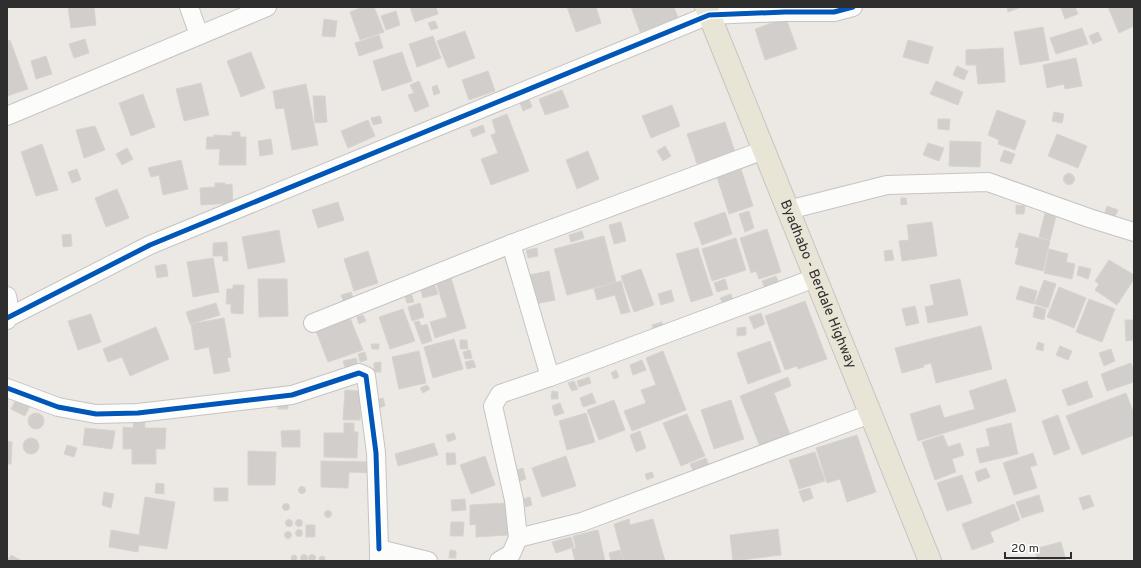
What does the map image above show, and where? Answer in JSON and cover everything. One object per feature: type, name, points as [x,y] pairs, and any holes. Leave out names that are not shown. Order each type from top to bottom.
[{"type":"main road","name":"Byadhabo - Berdale Highway","points":[[708,11],[930,561]]},
{"type":"street","points":[[189,7],[199,35]]},
{"type":"street","points":[[7,116],[267,7]]},
{"type":"street","points":[[7,318],[150,245],[708,11],[834,12],[853,7]]},
{"type":"street","points":[[313,323],[511,244],[764,150]]},
{"type":"street","points":[[788,210],[887,185],[988,182],[1089,218],[1134,232]]},
{"type":"street","points":[[511,244],[550,378]]},
{"type":"street","points":[[500,561],[511,554],[518,538],[514,500],[493,406],[500,394],[550,378],[815,278]]},
{"type":"street","points":[[7,296],[7,318]]},
{"type":"street","points":[[7,388],[58,407],[96,414],[138,413],[292,395],[360,373],[366,376],[376,453],[379,555],[428,561]]},
{"type":"street","points":[[518,538],[582,522],[870,414]]},
{"type":"building","points":[[68,7],[94,7],[96,25],[71,28]]},
{"type":"building","points":[[363,7],[374,7],[384,32],[360,40],[350,12]]},
{"type":"building","points":[[410,7],[436,7],[438,14],[415,22]]},
{"type":"building","points":[[567,7],[596,7],[601,23],[576,32]]},
{"type":"building","points":[[631,7],[674,7],[678,18],[640,32]]},
{"type":"building","points":[[1007,7],[1019,7],[1019,8],[1008,12]]},
{"type":"building","points":[[1075,7],[1078,14],[1065,19],[1061,8]]},
{"type":"building","points":[[1108,7],[1134,7],[1134,26],[1119,33]]},
{"type":"building","points":[[396,11],[400,25],[386,30],[381,16]]},
{"type":"building","points":[[786,18],[797,49],[765,60],[755,29]]},
{"type":"building","points":[[324,19],[337,21],[335,37],[322,36]]},
{"type":"building","points":[[435,21],[438,28],[431,30],[428,23]]},
{"type":"building","points":[[1043,27],[1049,60],[1020,65],[1014,32]]},
{"type":"building","points":[[1082,28],[1088,44],[1056,54],[1050,38]]},
{"type":"building","points":[[465,31],[475,58],[448,68],[437,41]]},
{"type":"building","points":[[1098,32],[1102,40],[1093,44],[1089,36]]},
{"type":"building","points":[[379,35],[383,48],[359,56],[355,43]]},
{"type":"building","points":[[433,36],[441,58],[417,67],[409,44]]},
{"type":"building","points":[[85,39],[89,53],[74,58],[69,44]]},
{"type":"building","points":[[10,40],[28,89],[7,96],[7,41]]},
{"type":"building","points":[[908,40],[933,47],[928,64],[903,57]]},
{"type":"building","points":[[1003,48],[1005,82],[978,84],[976,65],[966,65],[966,50]]},
{"type":"building","points":[[251,52],[265,88],[241,97],[227,61]]},
{"type":"building","points":[[402,52],[412,81],[382,91],[373,61]]},
{"type":"building","points":[[46,56],[52,74],[36,79],[31,61]]},
{"type":"building","points":[[1076,58],[1082,86],[1065,89],[1064,84],[1047,88],[1043,65]]},
{"type":"building","points":[[957,66],[968,71],[964,80],[953,75]]},
{"type":"building","points":[[488,71],[495,91],[469,100],[462,80]]},
{"type":"building","points":[[419,81],[429,106],[415,112],[408,95],[414,93],[410,85]]},
{"type":"building","points":[[936,81],[963,92],[958,105],[930,94]]},
{"type":"building","points":[[201,83],[209,115],[184,121],[176,89]]},
{"type":"building","points":[[306,84],[318,145],[292,150],[284,108],[276,109],[273,91]]},
{"type":"building","points":[[437,85],[440,93],[434,95],[432,87]]},
{"type":"building","points":[[562,90],[569,107],[545,115],[539,99]]},
{"type":"building","points":[[143,94],[155,127],[131,136],[119,103]]},
{"type":"building","points":[[313,96],[325,96],[327,122],[315,123]]},
{"type":"building","points":[[529,99],[532,107],[523,111],[520,103]]},
{"type":"building","points":[[672,105],[680,126],[651,138],[642,116]]},
{"type":"building","points":[[997,110],[1026,121],[1015,150],[998,144],[999,140],[988,135]]},
{"type":"building","points":[[1054,112],[1064,114],[1062,123],[1052,121]]},
{"type":"building","points":[[507,114],[529,171],[491,185],[481,159],[498,153],[491,135],[496,133],[492,120]]},
{"type":"building","points":[[380,116],[382,123],[373,125],[371,118]]},
{"type":"building","points":[[938,119],[950,119],[949,130],[938,129]]},
{"type":"building","points":[[368,120],[375,136],[348,148],[341,131]]},
{"type":"building","points":[[725,122],[735,152],[697,164],[687,134]]},
{"type":"building","points":[[483,125],[485,132],[473,137],[470,130]]},
{"type":"building","points":[[95,126],[105,150],[84,158],[76,130]]},
{"type":"building","points":[[232,132],[240,132],[240,137],[246,137],[246,165],[219,165],[220,149],[206,149],[207,137],[214,137],[214,135],[232,136]]},
{"type":"building","points":[[1057,134],[1087,146],[1078,168],[1048,156]]},
{"type":"building","points":[[271,139],[273,154],[260,156],[258,141]]},
{"type":"building","points":[[950,141],[981,142],[980,167],[949,166]]},
{"type":"building","points":[[928,143],[944,148],[939,161],[923,155]]},
{"type":"building","points":[[42,144],[58,190],[36,196],[21,152]]},
{"type":"building","points":[[665,146],[671,156],[663,161],[657,151]]},
{"type":"building","points":[[127,148],[133,159],[122,165],[116,154]]},
{"type":"building","points":[[1004,150],[1015,154],[1011,164],[1000,161]]},
{"type":"building","points":[[588,151],[599,179],[577,189],[566,160]]},
{"type":"building","points":[[181,160],[188,189],[163,195],[159,175],[151,177],[148,168]]},
{"type":"building","points":[[77,169],[81,180],[72,183],[68,172]]},
{"type":"building","points":[[741,169],[753,206],[729,214],[717,177]]},
{"type":"building","points":[[1067,174],[1071,174],[1073,175],[1073,183],[1067,184],[1064,181],[1064,177]]},
{"type":"building","points":[[215,183],[225,183],[225,185],[232,184],[233,203],[201,205],[200,188],[215,187]]},
{"type":"building","points":[[117,189],[129,218],[106,227],[95,198]]},
{"type":"building","points":[[901,198],[906,198],[907,204],[901,205]]},
{"type":"building","points":[[338,202],[344,220],[318,228],[312,210]]},
{"type":"building","points":[[1016,205],[1025,206],[1024,214],[1016,214]]},
{"type":"building","points":[[1107,206],[1118,210],[1114,219],[1104,215]]},
{"type":"building","points":[[749,211],[754,228],[745,232],[739,214]]},
{"type":"building","points":[[725,212],[732,234],[702,245],[694,223]]},
{"type":"building","points":[[1045,213],[1056,216],[1050,240],[1039,237]]},
{"type":"building","points":[[621,222],[626,241],[614,244],[609,225]]},
{"type":"building","points":[[932,222],[937,256],[902,261],[899,241],[909,240],[907,225]]},
{"type":"building","points":[[767,229],[781,272],[759,279],[756,271],[751,273],[740,238]]},
{"type":"building","points":[[279,230],[285,262],[248,269],[242,237]]},
{"type":"building","points":[[582,231],[584,238],[571,242],[569,235]]},
{"type":"building","points":[[1019,233],[1050,241],[1043,271],[1015,264],[1019,248],[1015,247]]},
{"type":"building","points":[[71,234],[72,246],[63,247],[62,235]]},
{"type":"building","points":[[604,236],[616,282],[567,295],[554,249]]},
{"type":"building","points":[[736,238],[746,270],[712,281],[702,249]]},
{"type":"building","points":[[227,242],[228,261],[223,261],[223,256],[213,256],[213,243]]},
{"type":"building","points":[[537,248],[538,256],[528,258],[526,250]]},
{"type":"building","points":[[698,248],[713,295],[691,302],[676,254]]},
{"type":"building","points":[[1049,249],[1068,254],[1066,262],[1075,264],[1072,279],[1044,273]]},
{"type":"building","points":[[892,250],[894,260],[885,261],[884,251]]},
{"type":"building","points":[[368,251],[378,283],[354,291],[344,259]]},
{"type":"building","points":[[213,258],[219,292],[193,297],[187,262]]},
{"type":"building","points":[[1109,260],[1134,275],[1134,279],[1117,305],[1095,290],[1099,284],[1095,281]]},
{"type":"building","points":[[166,264],[168,276],[157,278],[155,266]]},
{"type":"building","points":[[1079,266],[1091,269],[1088,279],[1077,275]]},
{"type":"building","points":[[641,269],[654,305],[634,312],[621,276]]},
{"type":"building","points":[[549,271],[555,300],[535,304],[529,275]]},
{"type":"building","points":[[776,276],[780,286],[766,291],[762,281]]},
{"type":"building","points":[[451,278],[466,328],[435,338],[430,322],[447,317],[436,282]]},
{"type":"building","points":[[258,279],[287,279],[288,316],[259,317]]},
{"type":"building","points":[[725,279],[728,289],[717,292],[714,283]]},
{"type":"building","points":[[960,279],[968,315],[928,323],[925,307],[934,305],[930,285]]},
{"type":"building","points":[[1044,280],[1056,284],[1048,308],[1035,304]]},
{"type":"building","points":[[621,281],[630,312],[621,314],[615,295],[597,300],[594,289]]},
{"type":"building","points":[[434,283],[438,294],[423,298],[420,287]]},
{"type":"building","points":[[233,285],[244,285],[243,314],[231,313],[231,304],[226,304],[227,289],[233,289]]},
{"type":"building","points":[[1020,286],[1037,291],[1034,304],[1016,299]]},
{"type":"building","points":[[1059,287],[1086,298],[1074,328],[1047,317]]},
{"type":"building","points":[[671,290],[674,301],[661,305],[658,294]]},
{"type":"building","points":[[351,292],[354,301],[345,305],[341,295]]},
{"type":"building","points":[[411,293],[414,302],[407,303],[405,295]]},
{"type":"building","points":[[731,294],[733,301],[723,304],[720,298]]},
{"type":"building","points":[[1089,299],[1115,309],[1102,342],[1076,332]]},
{"type":"building","points":[[805,301],[827,359],[798,369],[797,366],[785,370],[765,316]]},
{"type":"building","points":[[216,303],[220,315],[190,324],[186,312]]},
{"type":"building","points":[[420,303],[424,317],[412,321],[408,307]]},
{"type":"building","points":[[915,306],[919,323],[906,326],[902,309]]},
{"type":"building","points":[[1035,306],[1046,309],[1044,320],[1033,317]]},
{"type":"building","points":[[403,309],[415,341],[390,349],[379,317]]},
{"type":"building","points":[[761,313],[765,324],[754,329],[749,317]]},
{"type":"building","points":[[91,314],[101,342],[78,350],[68,321]]},
{"type":"building","points":[[363,315],[366,321],[359,324],[357,317]]},
{"type":"building","points":[[224,318],[231,357],[227,358],[230,371],[214,374],[209,347],[195,350],[191,324]]},
{"type":"building","points":[[350,318],[363,350],[328,362],[316,331]]},
{"type":"building","points":[[1125,320],[1134,320],[1134,340],[1126,341]]},
{"type":"building","points":[[419,321],[421,326],[427,324],[432,341],[422,344],[414,322]]},
{"type":"building","points":[[662,322],[664,329],[654,332],[652,325]]},
{"type":"building","points":[[981,326],[992,369],[936,383],[931,363],[923,365],[924,367],[902,373],[895,348]]},
{"type":"building","points":[[156,327],[169,359],[130,376],[122,357],[108,362],[103,349]]},
{"type":"building","points":[[746,327],[746,335],[737,336],[737,328]]},
{"type":"building","points":[[454,339],[463,369],[433,378],[424,347]]},
{"type":"building","points":[[460,340],[467,340],[468,349],[460,349]]},
{"type":"building","points":[[770,341],[781,372],[748,384],[737,353]]},
{"type":"building","points":[[1038,342],[1044,344],[1043,351],[1036,349]]},
{"type":"building","points":[[371,344],[379,344],[379,349],[372,349]]},
{"type":"building","points":[[1060,346],[1072,351],[1068,360],[1056,355]]},
{"type":"building","points":[[1111,349],[1115,361],[1104,366],[1099,353]]},
{"type":"building","points":[[470,350],[472,358],[465,359],[463,352]]},
{"type":"building","points":[[419,351],[426,383],[399,389],[392,357]]},
{"type":"building","points":[[663,351],[686,410],[632,431],[624,411],[646,403],[641,390],[656,385],[646,358]]},
{"type":"building","points":[[365,352],[367,360],[360,362],[358,354]]},
{"type":"building","points":[[356,358],[358,364],[345,367],[343,361]]},
{"type":"building","points":[[473,360],[476,367],[467,369],[465,362]]},
{"type":"building","points":[[642,360],[646,370],[633,375],[630,365]]},
{"type":"building","points":[[381,362],[381,372],[374,372],[374,363]]},
{"type":"building","points":[[1131,363],[1134,371],[1134,382],[1107,391],[1101,374]]},
{"type":"building","points":[[616,370],[619,377],[614,379],[611,373]]},
{"type":"building","points":[[589,377],[591,383],[579,387],[577,381]]},
{"type":"building","points":[[788,377],[791,386],[774,393],[791,437],[761,449],[740,396]]},
{"type":"building","points":[[1006,379],[1016,411],[918,441],[910,414],[940,405],[944,418],[975,409],[969,391]]},
{"type":"building","points":[[574,381],[578,389],[572,391],[568,383]]},
{"type":"building","points":[[1087,381],[1093,397],[1068,406],[1062,390]]},
{"type":"building","points":[[427,385],[430,389],[423,393],[420,388]]},
{"type":"building","points":[[345,390],[361,391],[360,420],[343,420]]},
{"type":"building","points":[[552,391],[558,392],[558,399],[551,399]]},
{"type":"building","points":[[592,393],[596,403],[583,407],[580,398]]},
{"type":"building","points":[[1126,393],[1134,414],[1134,435],[1082,455],[1066,416]]},
{"type":"building","points":[[18,396],[31,404],[25,416],[11,409]]},
{"type":"building","points":[[383,398],[385,406],[378,408],[376,400]]},
{"type":"building","points":[[614,400],[625,430],[599,440],[587,410]]},
{"type":"building","points":[[731,400],[744,439],[714,449],[701,410]]},
{"type":"building","points":[[278,401],[288,402],[288,409],[278,409]]},
{"type":"building","points":[[560,403],[564,413],[555,416],[552,406]]},
{"type":"building","points":[[36,413],[42,415],[44,421],[42,427],[36,429],[30,427],[28,421],[30,415]]},
{"type":"building","points":[[586,413],[595,442],[567,450],[559,421]]},
{"type":"building","points":[[687,414],[705,456],[681,466],[663,423]]},
{"type":"building","points":[[1058,415],[1070,449],[1054,455],[1042,421]]},
{"type":"building","points":[[134,418],[145,419],[145,428],[166,428],[165,449],[156,449],[156,464],[132,464],[132,449],[123,449],[123,427],[133,428]]},
{"type":"building","points":[[344,423],[354,423],[354,432],[358,432],[357,458],[324,457],[324,433],[344,433]]},
{"type":"building","points":[[1011,423],[1018,454],[980,463],[976,449],[990,446],[986,429]]},
{"type":"building","points":[[85,428],[115,431],[112,449],[83,445]]},
{"type":"building","points":[[300,430],[300,447],[282,447],[281,431]]},
{"type":"building","points":[[640,431],[646,448],[636,452],[630,435]]},
{"type":"building","points":[[454,433],[456,439],[448,442],[446,435]]},
{"type":"building","points":[[857,435],[876,492],[847,502],[840,479],[827,483],[816,448]]},
{"type":"building","points":[[943,435],[948,447],[960,443],[964,455],[952,459],[956,472],[935,480],[922,442]]},
{"type":"building","points":[[28,438],[34,438],[39,443],[37,452],[34,454],[28,454],[23,449],[23,443]]},
{"type":"building","points":[[7,441],[12,442],[11,464],[7,464]]},
{"type":"building","points":[[434,443],[438,455],[398,466],[395,454]]},
{"type":"building","points":[[67,445],[77,448],[74,457],[64,454]]},
{"type":"building","points":[[248,451],[276,452],[275,485],[248,485]]},
{"type":"building","points":[[815,452],[825,481],[799,489],[789,460]]},
{"type":"building","points":[[446,453],[455,453],[456,464],[447,465]]},
{"type":"building","points":[[1033,453],[1037,465],[1030,467],[1037,488],[1014,495],[1003,463]]},
{"type":"building","points":[[485,456],[495,485],[471,494],[460,465]]},
{"type":"building","points":[[566,456],[576,486],[542,497],[532,468]]},
{"type":"building","points":[[706,458],[711,470],[696,477],[690,464]]},
{"type":"building","points":[[321,461],[370,462],[370,473],[349,472],[348,488],[321,487]]},
{"type":"building","points":[[523,468],[526,479],[517,482],[514,471]]},
{"type":"building","points":[[986,468],[990,477],[978,482],[975,472]]},
{"type":"building","points":[[652,472],[654,477],[647,480],[645,474]]},
{"type":"building","points":[[962,475],[972,503],[947,511],[937,483]]},
{"type":"building","points":[[156,483],[164,484],[164,494],[155,493]]},
{"type":"building","points":[[302,487],[305,490],[302,493],[299,490]]},
{"type":"building","points":[[214,488],[228,488],[228,501],[214,501]]},
{"type":"building","points":[[810,488],[813,498],[803,502],[799,491]]},
{"type":"building","points":[[104,492],[114,494],[111,508],[102,505]]},
{"type":"building","points":[[1039,495],[1044,511],[1022,518],[1016,502]]},
{"type":"building","points":[[1090,495],[1094,506],[1083,510],[1079,498]]},
{"type":"building","points":[[145,497],[175,502],[167,549],[139,545],[138,552],[109,547],[111,530],[139,535]]},
{"type":"building","points":[[530,497],[532,505],[526,507],[523,499]]},
{"type":"building","points":[[465,499],[466,510],[452,511],[451,500]]},
{"type":"building","points":[[507,503],[508,535],[476,537],[476,524],[470,525],[470,505]]},
{"type":"building","points":[[286,504],[289,507],[286,510],[283,507]]},
{"type":"building","points":[[1014,504],[1020,520],[990,532],[994,542],[972,550],[962,524]]},
{"type":"building","points":[[328,511],[331,514],[328,517],[325,514]]},
{"type":"building","points":[[629,519],[630,525],[653,519],[665,561],[624,561],[614,524]]},
{"type":"building","points":[[289,520],[292,523],[289,526],[286,523]]},
{"type":"building","points":[[299,520],[302,523],[299,526],[296,523]]},
{"type":"building","points":[[451,522],[464,522],[463,536],[450,536]]},
{"type":"building","points":[[306,525],[315,525],[315,537],[306,537]]},
{"type":"building","points":[[778,529],[781,555],[733,561],[730,535]]},
{"type":"building","points":[[299,530],[302,533],[299,536],[296,533]]},
{"type":"building","points":[[598,530],[605,561],[575,561],[572,549],[576,548],[573,536]]},
{"type":"building","points":[[288,532],[291,535],[288,538],[285,535]]},
{"type":"building","points":[[571,537],[574,547],[556,553],[552,542]]},
{"type":"building","points":[[1061,542],[1066,561],[1038,561],[1034,549]]},
{"type":"building","points":[[450,550],[456,551],[456,558],[449,558]]},
{"type":"building","points":[[620,550],[624,561],[611,561],[609,553]]},
{"type":"building","points":[[11,555],[22,561],[7,561]]},
{"type":"building","points":[[294,555],[297,558],[294,561],[291,558]]},
{"type":"building","points":[[304,555],[307,558],[304,561],[301,558]]},
{"type":"building","points":[[312,555],[315,558],[312,561],[309,558]]},
{"type":"building","points":[[322,556],[325,559],[322,562],[319,559]]},
{"type":"cycle path","points":[[7,318],[150,245],[709,15],[834,12],[853,7]]},
{"type":"cycle path","points":[[7,388],[58,407],[96,414],[138,413],[292,395],[359,373],[366,376],[376,453],[379,549]]}]
